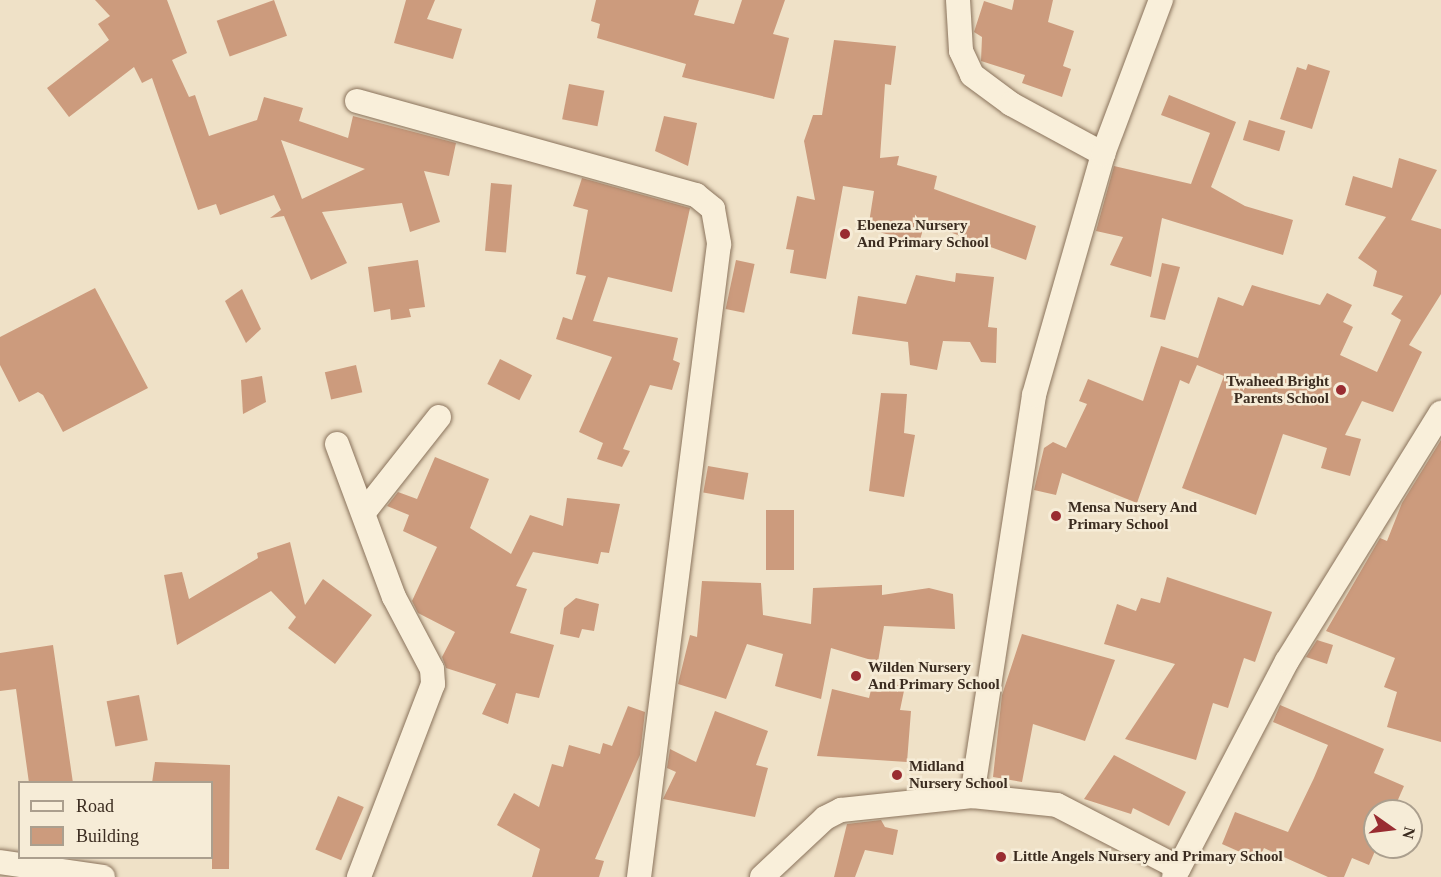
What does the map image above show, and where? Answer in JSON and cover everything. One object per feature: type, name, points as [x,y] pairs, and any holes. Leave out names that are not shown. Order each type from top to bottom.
[{"type":"street","points":[[958,0],[961,51],[972,75],[1011,104],[1103,154]]},
{"type":"street","points":[[972,796],[1034,396],[1103,154],[1161,0]]},
{"type":"street","points":[[357,101],[696,195],[713,209],[719,244],[639,877]]},
{"type":"street","points":[[762,877],[825,818],[841,810],[972,796],[1057,805],[1177,872],[1287,661],[1441,413]]},
{"type":"street","points":[[364,512],[439,417]]},
{"type":"street","points":[[337,444],[394,597],[432,669],[433,684],[359,877]]},
{"type":"street","points":[[0,862],[103,877]]},
{"type":"building","points":[[95,0],[167,0],[187,53],[172,60],[189,97],[195,95],[209,136],[257,120],[264,97],[303,108],[299,121],[348,138],[353,116],[456,143],[449,176],[424,171],[440,222],[410,232],[402,203],[322,212],[347,263],[311,280],[284,216],[270,218],[281,210],[274,195],[220,215],[216,204],[198,210],[152,78],[142,83],[134,67],[69,117],[47,88],[109,40],[98,24],[110,16]],"holes":[[[281,140],[365,169],[302,199]]]},
{"type":"building","points":[[274,0],[287,36],[230,57],[217,21]]},
{"type":"building","points":[[406,0],[435,0],[427,19],[462,29],[453,59],[394,43]]},
{"type":"building","points":[[596,0],[699,0],[694,15],[734,24],[742,0],[785,0],[773,34],[789,38],[774,99],[682,77],[686,64],[597,38],[600,24],[591,21]]},
{"type":"building","points":[[1014,0],[1053,0],[1048,22],[1074,31],[1063,66],[1071,69],[1062,97],[1022,83],[1025,75],[981,61],[982,37],[974,32],[984,1],[1012,10]]},
{"type":"building","points":[[834,40],[896,46],[891,85],[885,84],[880,158],[899,156],[897,165],[937,176],[934,189],[1036,226],[1026,260],[925,223],[919,243],[868,229],[874,191],[843,186],[826,279],[790,273],[794,250],[786,249],[797,196],[815,200],[804,141],[813,115],[822,115]]},
{"type":"building","points":[[1308,64],[1330,71],[1312,129],[1280,119],[1297,67],[1306,70]]},
{"type":"building","points":[[569,84],[604,91],[597,126],[562,119]]},
{"type":"building","points":[[1169,95],[1236,122],[1211,187],[1245,206],[1293,220],[1283,255],[1162,218],[1151,277],[1110,265],[1123,237],[1096,231],[1114,166],[1191,184],[1210,133],[1161,115]]},
{"type":"building","points":[[664,116],[697,123],[688,166],[655,151]]},
{"type":"building","points":[[1249,120],[1285,131],[1279,151],[1243,140]]},
{"type":"building","points":[[1399,158],[1437,170],[1411,220],[1441,229],[1441,294],[1409,345],[1422,352],[1393,412],[1362,401],[1345,435],[1361,439],[1350,476],[1321,468],[1327,448],[1283,434],[1256,515],[1182,488],[1224,376],[1197,365],[1189,384],[1180,380],[1137,503],[1062,473],[1056,495],[1034,490],[1044,448],[1053,442],[1066,448],[1087,404],[1079,401],[1088,379],[1143,401],[1161,346],[1198,358],[1218,297],[1243,306],[1252,285],[1320,305],[1327,293],[1352,305],[1343,322],[1353,327],[1340,355],[1377,372],[1401,320],[1391,314],[1403,296],[1373,286],[1377,271],[1358,258],[1386,217],[1345,205],[1353,176],[1392,188]]},
{"type":"building","points":[[582,178],[690,208],[672,292],[608,277],[593,321],[678,338],[673,360],[680,363],[672,390],[650,385],[623,449],[630,451],[622,467],[597,459],[603,443],[579,432],[612,357],[556,339],[563,317],[572,320],[586,276],[576,274],[588,210],[573,206]]},
{"type":"building","points":[[491,183],[512,185],[506,253],[485,251]]},
{"type":"building","points":[[418,260],[425,307],[409,309],[411,317],[391,320],[390,309],[374,312],[368,267]]},
{"type":"building","points":[[736,260],[755,264],[744,313],[726,309]]},
{"type":"building","points":[[1162,263],[1180,267],[1165,320],[1150,317]]},
{"type":"building","points":[[956,273],[994,277],[988,327],[997,328],[996,363],[981,362],[970,342],[943,341],[937,370],[910,365],[908,342],[852,334],[858,296],[906,304],[916,275],[955,282]]},
{"type":"building","points":[[95,288],[148,388],[63,432],[43,395],[38,392],[19,402],[0,365],[0,337]]},
{"type":"building","points":[[242,289],[261,329],[246,343],[225,301]]},
{"type":"building","points":[[500,359],[532,375],[519,400],[487,384]]},
{"type":"building","points":[[356,365],[362,392],[331,399],[325,372]]},
{"type":"building","points":[[262,376],[266,402],[243,414],[241,380]]},
{"type":"building","points":[[881,393],[907,394],[904,433],[915,435],[904,497],[869,491]]},
{"type":"building","points":[[1441,440],[1441,742],[1387,727],[1397,692],[1384,687],[1395,658],[1326,631],[1380,538],[1387,541],[1402,503]]},
{"type":"building","points":[[435,457],[489,479],[470,528],[511,554],[530,515],[563,526],[567,498],[620,504],[609,553],[601,552],[598,564],[533,552],[516,586],[527,589],[510,633],[554,645],[539,698],[516,693],[508,724],[482,714],[496,684],[446,668],[442,657],[455,632],[418,613],[412,601],[437,547],[403,531],[409,515],[387,506],[398,492],[417,499]]},
{"type":"building","points":[[708,466],[748,473],[744,500],[703,493]]},
{"type":"building","points":[[766,510],[794,510],[794,570],[766,570]]},
{"type":"building","points":[[290,542],[305,605],[323,579],[372,615],[335,664],[288,628],[296,617],[271,591],[177,645],[164,575],[182,572],[189,599],[258,558],[257,553]]},
{"type":"building","points":[[1167,577],[1272,612],[1255,662],[1244,658],[1228,708],[1213,703],[1196,760],[1125,739],[1175,664],[1104,644],[1117,604],[1136,611],[1141,598],[1160,603]]},
{"type":"building","points":[[702,581],[761,583],[763,615],[811,624],[813,588],[882,585],[882,595],[929,588],[953,594],[955,629],[884,626],[878,662],[831,648],[821,699],[775,686],[783,654],[747,644],[726,699],[678,684],[690,635],[697,637]]},
{"type":"building","points":[[576,598],[599,604],[594,631],[582,629],[579,638],[560,634],[564,608]]},
{"type":"building","points":[[1022,634],[1115,660],[1085,741],[1033,724],[1022,782],[993,777],[1002,695]]},
{"type":"building","points":[[1317,640],[1333,645],[1327,664],[1306,657]]},
{"type":"building","points":[[53,645],[73,781],[29,781],[16,689],[0,691],[0,653]]},
{"type":"building","points":[[873,682],[905,686],[900,710],[911,711],[907,762],[817,756],[832,689],[869,698]]},
{"type":"building","points":[[139,695],[148,740],[115,746],[107,701]]},
{"type":"building","points":[[1280,705],[1384,749],[1374,773],[1404,786],[1398,799],[1363,799],[1363,859],[1372,859],[1369,865],[1352,858],[1344,877],[1328,877],[1264,848],[1258,860],[1222,844],[1235,812],[1288,832],[1328,745],[1273,722]]},
{"type":"building","points":[[628,706],[645,712],[640,755],[595,859],[604,861],[599,877],[532,877],[540,849],[497,825],[514,793],[539,807],[552,764],[563,767],[569,745],[600,754],[603,743],[612,746]]},
{"type":"building","points":[[715,711],[768,731],[756,765],[768,768],[755,817],[663,799],[676,772],[667,768],[670,749],[696,762]]},
{"type":"building","points":[[1114,755],[1186,792],[1169,826],[1133,808],[1131,814],[1084,799]]},
{"type":"building","points":[[155,762],[230,765],[229,869],[212,869],[213,781],[152,781]]},
{"type":"building","points":[[338,796],[364,807],[341,860],[315,849]]},
{"type":"building","points":[[881,820],[885,827],[898,830],[893,855],[865,850],[855,877],[834,877],[847,824]]},
{"type":"place","name":"Ebeneza Nursery And Primary School","points":[[845,234]]},
{"type":"place","name":"Twaheed Bright Parents School","points":[[1341,390]]},
{"type":"place","name":"Mensa Nursery And Primary School","points":[[1056,516]]},
{"type":"place","name":"Wilden Nursery And Primary School","points":[[856,676]]},
{"type":"place","name":"Midland Nursery School","points":[[897,775]]},
{"type":"place","name":"Little Angels Nursery and Primary School","points":[[1001,857]]}]
